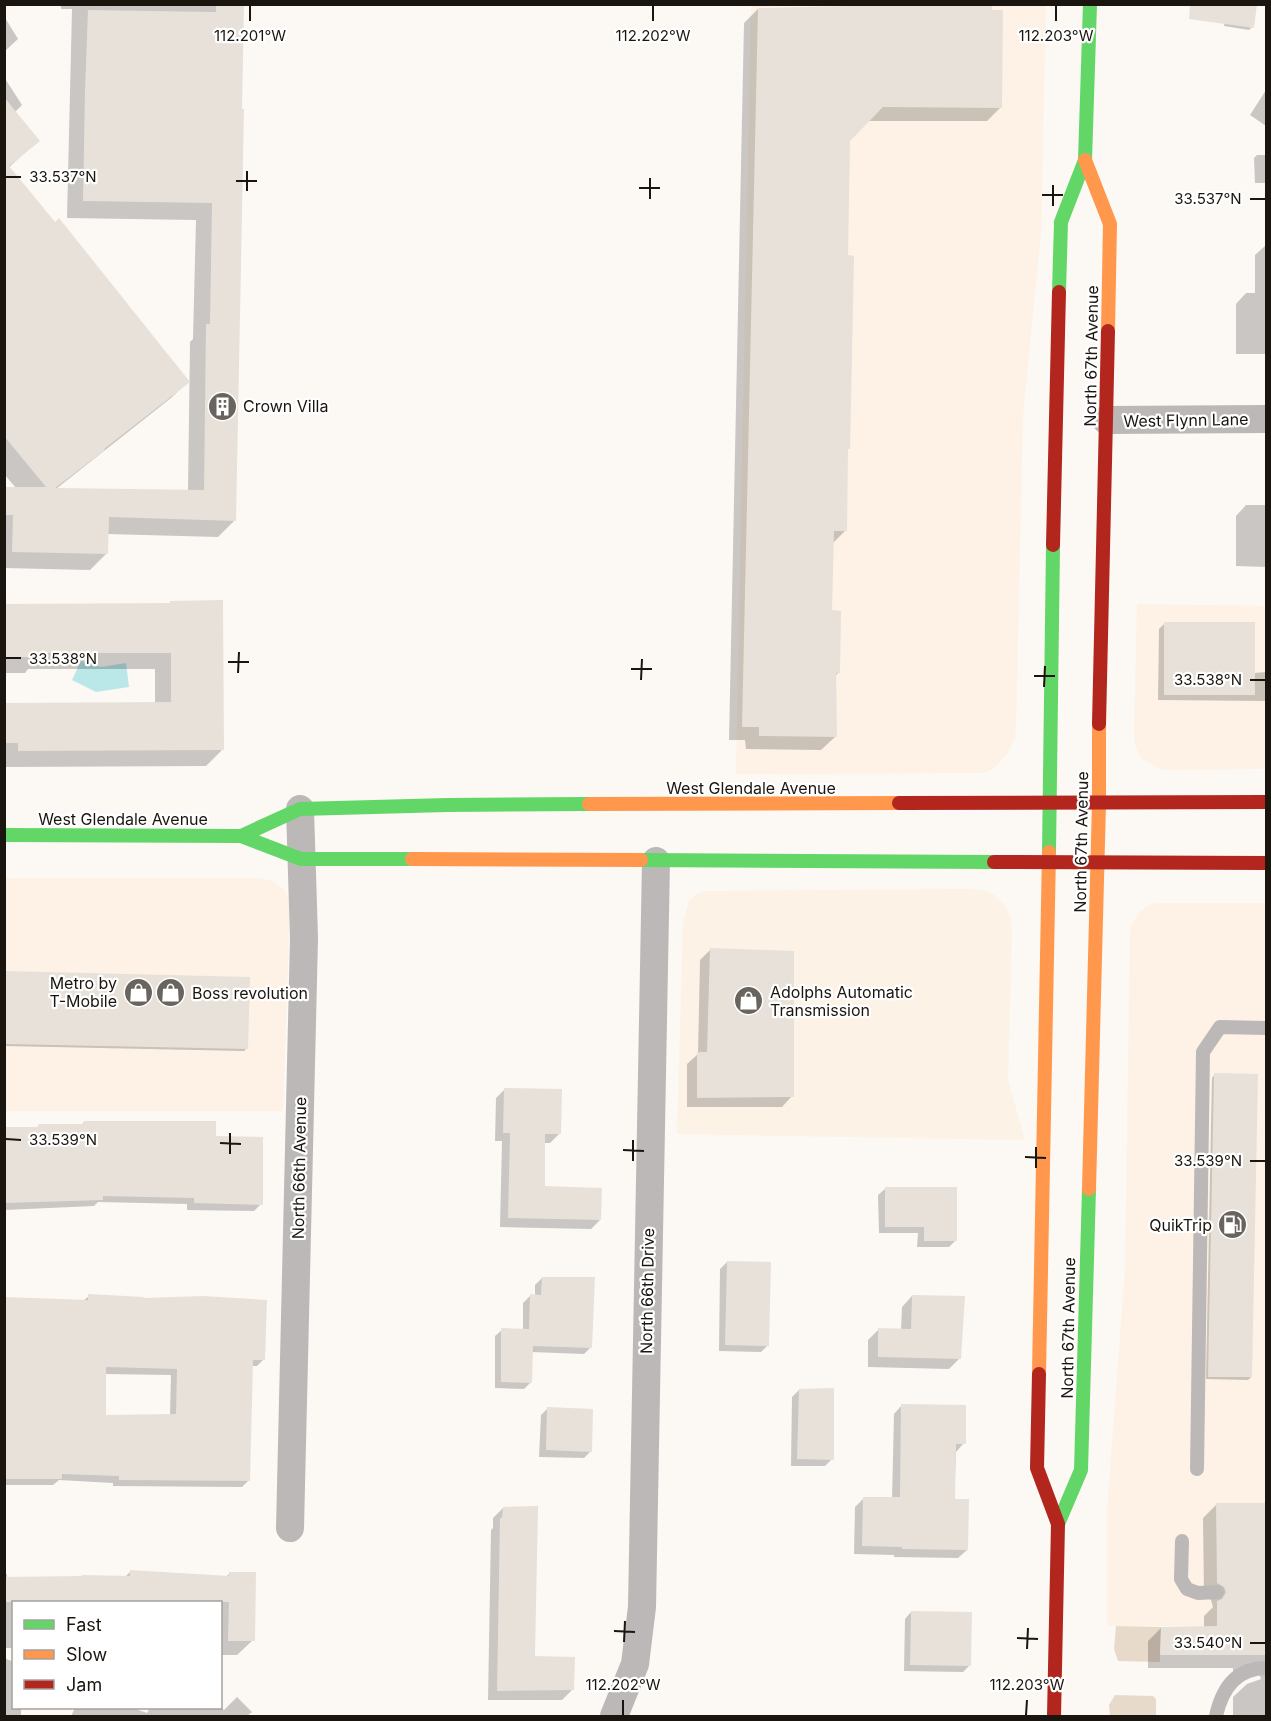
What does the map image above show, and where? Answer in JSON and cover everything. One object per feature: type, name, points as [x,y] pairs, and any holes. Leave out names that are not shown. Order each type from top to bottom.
[{"type":"main road","name":"North 67th Avenue","points":[[1054,1716],[1058,1524],[1037,1468],[1055,429],[1061,222],[1085,160],[1090,4]]},
{"type":"main road","name":"North 67th Avenue","points":[[1058,1524],[1081,1470],[1099,803],[1099,685],[1110,224],[1085,160]]},
{"type":"main road","name":"West Glendale Avenue","points":[[242,836],[300,809],[447,805],[1266,801]]},
{"type":"main road","name":"West Glendale Avenue","points":[[4,835],[242,836],[301,859],[1266,863]]},
{"type":"street","name":"West Flynn Lane","points":[[1106,420],[1266,419]]},
{"type":"street","name":"North 66th Avenue","points":[[290,1528],[304,938],[300,809]]},
{"type":"street","name":"North 66th Drive","points":[[614,1716],[634,1664],[642,1607],[656,861]]},
{"type":"lane","points":[[1197,1469],[1203,1052],[1220,1027],[1266,1028]]},
{"type":"lane","points":[[1182,1541],[1181,1579],[1187,1589],[1198,1593],[1217,1592]]},
{"type":"lane","points":[[1216,1716],[1221,1697],[1227,1686],[1246,1672],[1266,1668]]},
{"type":"shaded area","points":[[751,5],[1046,5],[1041,232],[1023,417],[1016,727],[1015,738],[1008,753],[993,769],[982,773],[736,774]]},
{"type":"shaded area","points":[[1137,604],[1266,606],[1266,769],[1162,770],[1142,759],[1134,740]]},
{"type":"shaded area","points":[[4,878],[259,878],[272,881],[283,889],[290,900],[283,1111],[5,1111]]},
{"type":"shaded area","points":[[969,889],[987,891],[994,895],[1004,904],[1010,916],[1012,929],[1008,1080],[1025,1140],[677,1134],[683,921],[689,901],[697,894],[706,891]]},
{"type":"shaded area","points":[[1157,903],[1266,903],[1266,1626],[1107,1626],[1107,1510],[1125,1269],[1130,935],[1132,924],[1139,913],[1148,905]]},
{"type":"shaded area","points":[[1116,1626],[1161,1627],[1160,1662],[1118,1661],[1114,1649]]},
{"type":"shaded area","points":[[1115,1695],[1153,1696],[1156,1699],[1156,1716],[1110,1716],[1109,1705]]},
{"type":"water","points":[[81,661],[101,667],[126,663],[129,687],[96,692],[72,680]]},
{"type":"building","points":[[216,4],[244,4],[236,521],[109,517],[108,554],[12,552],[13,515],[6,515],[6,487],[46,487],[4,436],[4,97],[40,141],[9,166],[55,222],[59,218],[190,382],[55,488],[204,490],[206,324],[210,324],[212,203],[83,201],[85,91],[88,10],[216,12]]},
{"type":"building","points":[[992,4],[992,10],[1003,10],[1002,108],[883,107],[850,141],[848,255],[854,256],[847,531],[834,531],[832,610],[841,611],[840,673],[836,673],[837,737],[759,736],[759,727],[742,727],[758,8]]},
{"type":"building","points":[[1190,4],[1257,4],[1254,28],[1189,19]]},
{"type":"building","points":[[223,600],[224,750],[18,751],[18,743],[4,743],[4,703],[171,702],[171,653],[43,653],[43,657],[4,657],[6,604],[170,603],[170,601]]},
{"type":"building","points":[[1164,622],[1255,622],[1255,695],[1164,695]]},
{"type":"building","points":[[710,948],[794,951],[794,1097],[697,1098],[697,1052],[707,1052]]},
{"type":"building","points":[[4,971],[250,977],[248,1049],[4,1044]]},
{"type":"building","name":"QuikTrip","points":[[1214,1073],[1258,1074],[1252,1377],[1208,1377]]},
{"type":"building","points":[[504,1088],[562,1089],[561,1134],[545,1134],[545,1186],[602,1188],[601,1220],[508,1218],[510,1133],[503,1133]]},
{"type":"building","points":[[84,1121],[216,1121],[216,1136],[263,1137],[263,1205],[194,1203],[194,1198],[103,1196],[103,1200],[4,1203],[4,1127],[84,1124]]},
{"type":"building","points":[[885,1187],[957,1187],[957,1241],[924,1241],[924,1227],[885,1227]]},
{"type":"building","points":[[727,1261],[771,1262],[769,1346],[725,1345]]},
{"type":"building","points":[[542,1277],[595,1277],[592,1348],[533,1346],[532,1383],[501,1382],[501,1328],[529,1329],[530,1294],[541,1295]]},
{"type":"building","points":[[88,1294],[144,1298],[203,1296],[267,1300],[265,1360],[253,1360],[250,1481],[119,1480],[119,1476],[62,1474],[62,1479],[4,1479],[4,1297],[88,1300]],"holes":[[[106,1367],[177,1369],[176,1414],[106,1415]]]},
{"type":"building","points":[[912,1295],[965,1296],[961,1359],[878,1357],[878,1328],[911,1329]]},
{"type":"building","points":[[834,1388],[834,1460],[797,1459],[799,1389]]},
{"type":"building","points":[[901,1404],[966,1405],[966,1444],[956,1444],[955,1499],[969,1499],[968,1550],[862,1546],[863,1497],[900,1497]]},
{"type":"building","points":[[547,1407],[593,1409],[592,1452],[546,1450]]},
{"type":"building","points":[[1216,1503],[1266,1503],[1266,1655],[1160,1655],[1161,1627],[1217,1626],[1217,1601],[1222,1599],[1226,1592],[1224,1587],[1217,1583]]},
{"type":"building","points":[[538,1506],[535,1656],[575,1657],[574,1690],[497,1691],[500,1518],[502,1518],[503,1507]]},
{"type":"building","points":[[130,1570],[229,1576],[229,1572],[256,1572],[255,1641],[228,1641],[229,1602],[4,1602],[4,1577],[130,1576]]},
{"type":"building","points":[[911,1611],[972,1612],[971,1666],[910,1665]]},
{"type":"traffic: fast","points":[[1059,292],[1061,222],[1085,160],[1090,4]]},
{"type":"traffic: fast","points":[[1049,852],[1053,545]]},
{"type":"traffic: fast","points":[[241,836],[300,809],[589,804]]},
{"type":"traffic: fast","points":[[4,835],[241,836],[301,859],[412,859]]},
{"type":"traffic: fast","points":[[641,860],[994,862]]},
{"type":"traffic: fast","points":[[1058,1524],[1081,1470],[1089,1189]]},
{"type":"traffic: slow","points":[[1085,160],[1110,224],[1108,331]]},
{"type":"traffic: slow","points":[[1089,1189],[1099,724]]},
{"type":"traffic: slow","points":[[589,804],[899,803]]},
{"type":"traffic: slow","points":[[1039,1374],[1049,852]]},
{"type":"traffic: slow","points":[[412,859],[641,860]]},
{"type":"traffic: jam","points":[[1053,545],[1059,292]]},
{"type":"traffic: jam","points":[[1099,724],[1108,331]]},
{"type":"traffic: jam","points":[[899,803],[1266,802]]},
{"type":"traffic: jam","points":[[994,862],[1266,863]]},
{"type":"traffic: jam","points":[[1039,1374],[1037,1468],[1058,1524],[1054,1716]]},
{"type":"place","name":"Crown Villa","points":[[222,406]]},
{"type":"place","name":"Metro by T-Mobile","points":[[138,992]]},
{"type":"place","name":"Boss revolution","points":[[171,993]]},
{"type":"place","name":"Adolphs Automatic Transmission","points":[[749,1001]]},
{"type":"place","name":"QuikTrip","points":[[1233,1225]]}]
